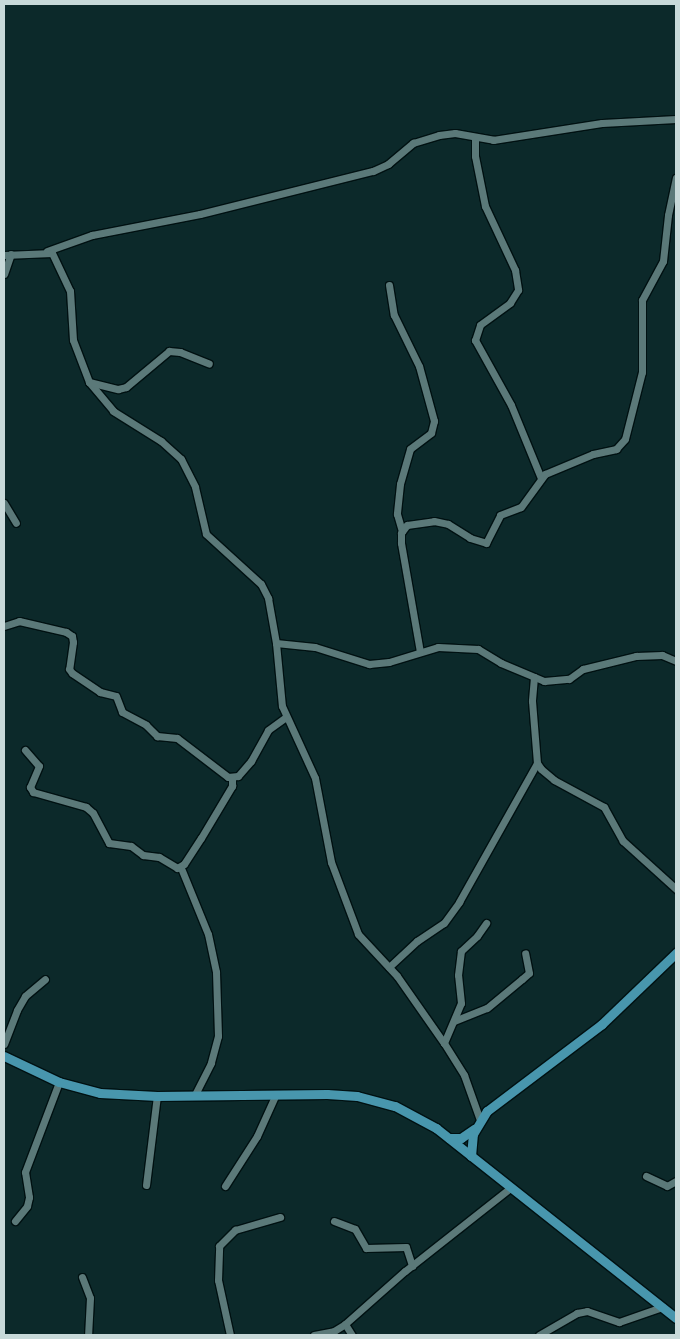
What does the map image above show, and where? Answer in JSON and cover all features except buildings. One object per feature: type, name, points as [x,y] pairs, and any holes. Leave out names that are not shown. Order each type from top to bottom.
[{"type":"main road","points":[[449,1138],[461,1138],[478,1124],[494,1105],[602,1024],[676,953]]},
{"type":"main road","points":[[4,1056],[60,1082],[100,1093],[157,1096],[327,1094],[379,1101],[419,1116],[449,1138],[509,1189],[676,1318]]},
{"type":"main road","points":[[471,1156],[470,1148],[478,1124]]},
{"type":"street","points":[[4,274],[7,254],[46,251],[92,235],[200,214],[373,171],[427,138],[455,133],[493,140],[602,123],[676,119]]},
{"type":"street","points":[[476,138],[475,156],[485,206],[515,270],[518,290],[510,303],[480,324],[475,340],[511,405],[541,478]]},
{"type":"street","points":[[402,531],[408,525],[434,521],[448,524],[470,538],[486,543],[500,515],[520,507],[541,478],[549,472],[593,454],[616,449],[625,439],[642,372],[642,300],[663,261],[668,214],[676,178]]},
{"type":"street","points":[[46,251],[57,261],[70,291],[73,340],[89,382],[113,411],[161,441],[181,459],[195,487],[206,534],[261,584],[268,598],[276,643],[279,690],[286,717],[314,778],[331,862],[358,934],[389,967],[444,1042],[464,1075],[478,1124]]},
{"type":"street","points":[[389,285],[394,315],[419,366],[434,421],[431,433],[410,448],[402,475],[397,508],[402,531],[401,543],[420,652]]},
{"type":"street","points":[[89,382],[118,389],[126,387],[168,351],[180,352],[209,364]]},
{"type":"street","points":[[4,503],[16,523]]},
{"type":"street","points":[[4,626],[19,621],[66,632],[72,636],[73,642],[69,669],[72,673],[100,692],[116,696],[122,712],[146,725],[157,736],[177,738],[232,778]]},
{"type":"street","points":[[276,643],[315,647],[370,664],[390,662],[438,647],[478,649],[501,663],[544,681],[569,679],[583,669],[636,656],[662,655],[676,661]]},
{"type":"street","points":[[389,967],[449,916],[537,763],[532,702],[534,677]]},
{"type":"street","points":[[181,868],[232,786],[232,778],[251,761],[268,730],[286,717]]},
{"type":"street","points":[[25,750],[39,766],[30,787],[33,792],[73,802],[91,810],[109,843],[131,846],[143,855],[159,857],[173,867],[181,868]]},
{"type":"street","points":[[537,763],[554,780],[604,807],[623,841],[676,889]]},
{"type":"street","points":[[181,868],[208,934],[216,972],[218,1036],[211,1063],[195,1095]]},
{"type":"street","points":[[444,1042],[461,1003],[458,975],[460,951],[477,936],[486,922]]},
{"type":"street","points":[[454,1021],[487,1008],[529,973],[525,954]]},
{"type":"street","points":[[4,1044],[17,1010],[25,996],[45,979]]},
{"type":"street","points":[[15,1221],[27,1206],[29,1198],[25,1172],[60,1082]]},
{"type":"street","points":[[224,1186],[257,1136],[276,1094]]},
{"type":"street","points":[[146,1185],[157,1096]]},
{"type":"street","points":[[646,1176],[667,1186],[676,1180]]},
{"type":"street","points":[[314,1335],[333,1333],[412,1266],[509,1189]]},
{"type":"street","points":[[230,1335],[218,1280],[220,1246],[235,1230],[280,1217]]},
{"type":"street","points":[[334,1221],[355,1229],[366,1248],[406,1247],[412,1266]]},
{"type":"street","points":[[82,1278],[90,1298],[88,1335]]},
{"type":"street","points":[[539,1335],[577,1313],[587,1311],[619,1322],[662,1307]]},
{"type":"street","points":[[345,1324],[352,1335]]}]
